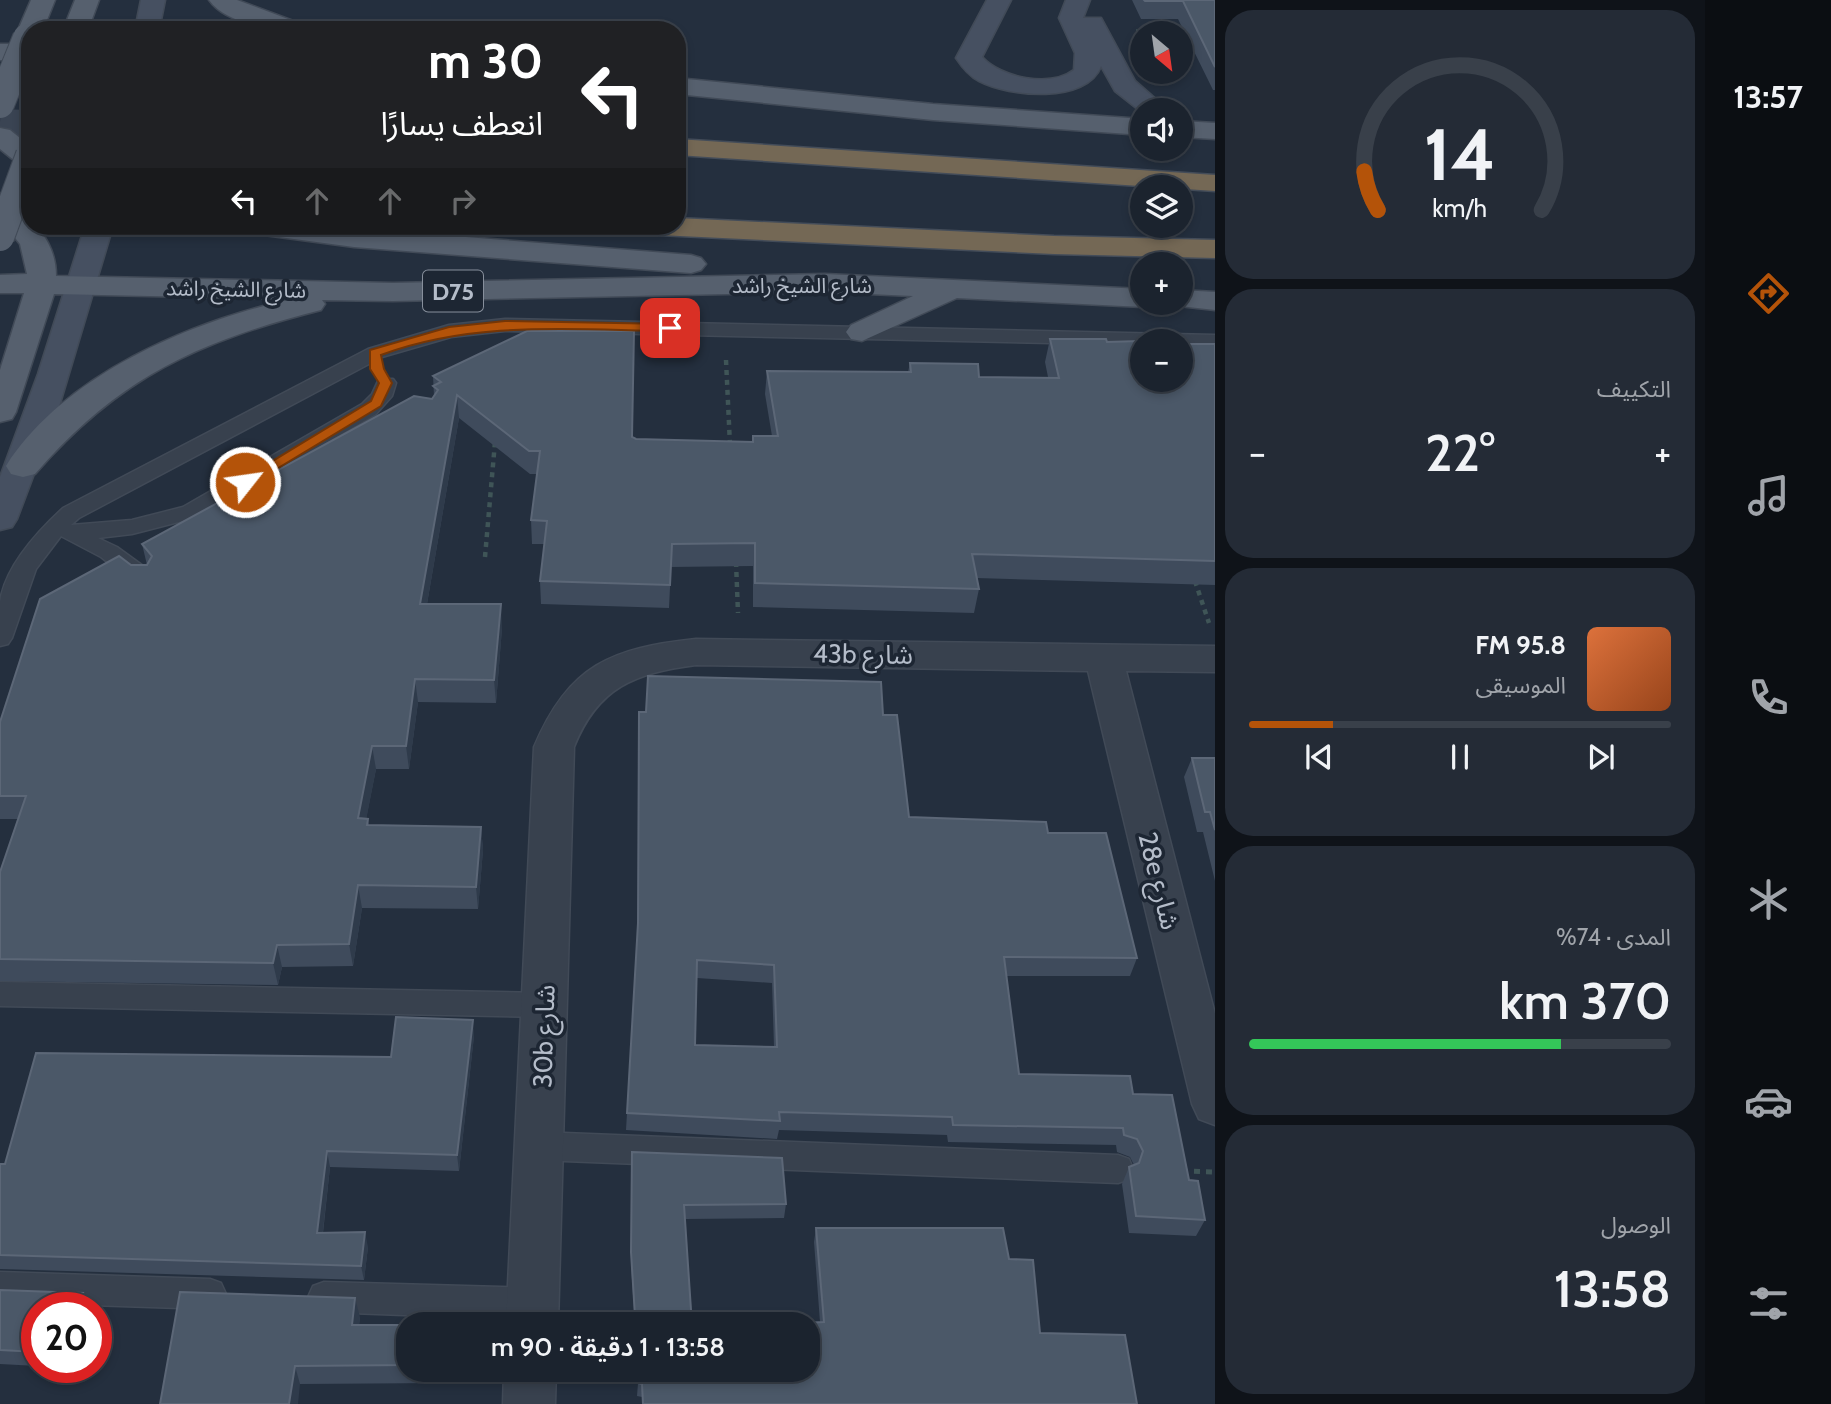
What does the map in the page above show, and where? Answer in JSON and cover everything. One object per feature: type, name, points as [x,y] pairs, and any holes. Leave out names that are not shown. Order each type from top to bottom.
[{"type":"highway","points":[[686,148],[1215,183]]},
{"type":"highway","name":"شارع الشيخ راشد","points":[[686,227],[1040,245],[1215,249]]},
{"type":"main road","points":[[34,21],[43,0]]},
{"type":"main road","points":[[79,21],[87,0]]},
{"type":"main road","points":[[220,0],[244,13],[268,21]]},
{"type":"main road","points":[[0,52],[21,52]]},
{"type":"main road","points":[[0,104],[21,53]]},
{"type":"main road","points":[[686,87],[933,112],[1130,126]]},
{"type":"main road","points":[[0,135],[21,126]]},
{"type":"main road","points":[[0,135],[21,150]]},
{"type":"main road","points":[[0,180],[21,170]]},
{"type":"main road","points":[[0,237],[21,181]]},
{"type":"main road","points":[[0,203],[21,225]]},
{"type":"main road","points":[[0,412],[31,325],[39,285],[42,261],[29,235]]},
{"type":"main road","points":[[332,235],[743,269],[825,283]]},
{"type":"main road","name":"شارع الشيخ راشد","points":[[0,284],[393,292],[825,283],[1130,297]]},
{"type":"main road","points":[[862,332],[953,288]]},
{"type":"main road","points":[[23,466],[42,442],[91,398],[148,361],[193,339],[290,308],[393,292]]},
{"type":"main road","points":[[1193,300],[1215,301]]},
{"type":"street","points":[[148,21],[153,0]]},
{"type":"street","points":[[999,0],[980,37],[971,47],[970,58],[977,68],[992,78],[1035,87],[1075,80],[1086,71],[1089,64],[1087,52],[1071,18],[1079,0]]},
{"type":"street","points":[[1079,0],[1124,85],[1140,98]]},
{"type":"street","points":[[0,519],[23,466],[69,334],[96,235]]},
{"type":"street","name":"43b شارع","points":[[554,747],[563,721],[579,697],[601,678],[630,664],[662,655],[740,652],[1104,657],[1213,643]]},
{"type":"street","name":"28e شارع","points":[[1104,657],[1215,1104]]},
{"type":"street","name":"30b شارع","points":[[533,1312],[554,747]]},
{"type":"street","points":[[529,1404],[530,1382]]},
{"type":"lane","points":[[0,638],[21,572],[41,541],[62,530],[89,502],[375,353],[449,331],[505,324],[1215,341]]},
{"type":"lane","points":[[62,530],[132,527],[190,512],[369,409],[382,396],[394,390],[377,369],[375,353]]},
{"type":"lane","points":[[62,530],[109,551],[145,580]]},
{"type":"lane","points":[[0,994],[545,1005]]},
{"type":"lane","points":[[540,1146],[1118,1169]]},
{"type":"lane","points":[[0,1287],[246,1295]]},
{"type":"lane","points":[[301,1297],[494,1312]]},
{"type":"path","points":[[1125,31],[1202,32]]},
{"type":"path","points":[[724,329],[730,450]]},
{"type":"path","points":[[485,556],[496,434]]},
{"type":"path","points":[[736,558],[740,652]]},
{"type":"path","points":[[1194,576],[1213,643]]},
{"type":"path","points":[[1118,1169],[1215,1172]]},
{"type":"building","points":[[1215,0],[1215,67],[1183,1],[1145,1]]},
{"type":"building","points":[[527,331],[634,331],[632,437],[753,442],[753,436],[778,436],[767,371],[911,372],[910,363],[978,364],[979,377],[1059,378],[1050,339],[1106,339],[1107,342],[1130,341],[1130,392],[1193,392],[1193,344],[1215,344],[1215,561],[972,554],[979,589],[755,583],[755,543],[672,544],[670,585],[540,581],[547,521],[531,520],[540,451],[529,451],[457,395],[420,604],[501,604],[494,680],[415,679],[406,746],[372,746],[358,818],[368,819],[367,825],[481,827],[476,887],[358,885],[349,944],[277,945],[273,963],[0,959],[0,872],[26,796],[0,796],[0,722],[40,599],[119,556],[131,565],[147,565],[152,556],[142,544],[414,396],[432,399],[438,390],[433,386],[441,382],[433,376]]},
{"type":"building","points":[[648,676],[881,682],[883,715],[897,715],[909,817],[1046,822],[1048,833],[1106,833],[1137,958],[1004,957],[1019,1074],[1130,1076],[1133,1094],[1172,1095],[1189,1180],[1198,1181],[1205,1220],[1136,1216],[1129,1167],[1139,1163],[1143,1151],[1137,1139],[1124,1135],[1123,1128],[953,1125],[952,1117],[779,1112],[780,1121],[627,1113],[638,923],[639,712],[646,712]],"holes":[[[697,960],[774,965],[777,1047],[695,1045]]]},
{"type":"building","points":[[1192,758],[1215,758],[1215,830],[1210,812],[1205,812]]},
{"type":"building","points":[[396,1017],[473,1020],[457,1155],[327,1151],[317,1233],[365,1232],[361,1266],[0,1255],[0,1164],[5,1164],[36,1053],[391,1057]]},
{"type":"building","points":[[632,1152],[782,1158],[786,1204],[684,1205],[691,1312],[635,1312],[631,1252]]},
{"type":"building","points":[[816,1228],[1003,1228],[1009,1259],[1033,1260],[1040,1333],[1125,1335],[1137,1404],[643,1404],[642,1384],[638,1382],[820,1382],[820,1322],[824,1322]]},
{"type":"building","points":[[0,1290],[55,1292],[21,1292],[21,1351],[0,1350]]},
{"type":"building","points":[[180,1292],[355,1298],[352,1325],[396,1325],[396,1365],[295,1366],[289,1404],[160,1404]]},
{"type":"tunnel","points":[[0,123],[21,124]]},
{"type":"route","points":[[245,482],[361,415],[376,403],[382,396],[386,383],[377,369],[375,353],[396,345],[449,331],[505,324],[670,328]]}]
